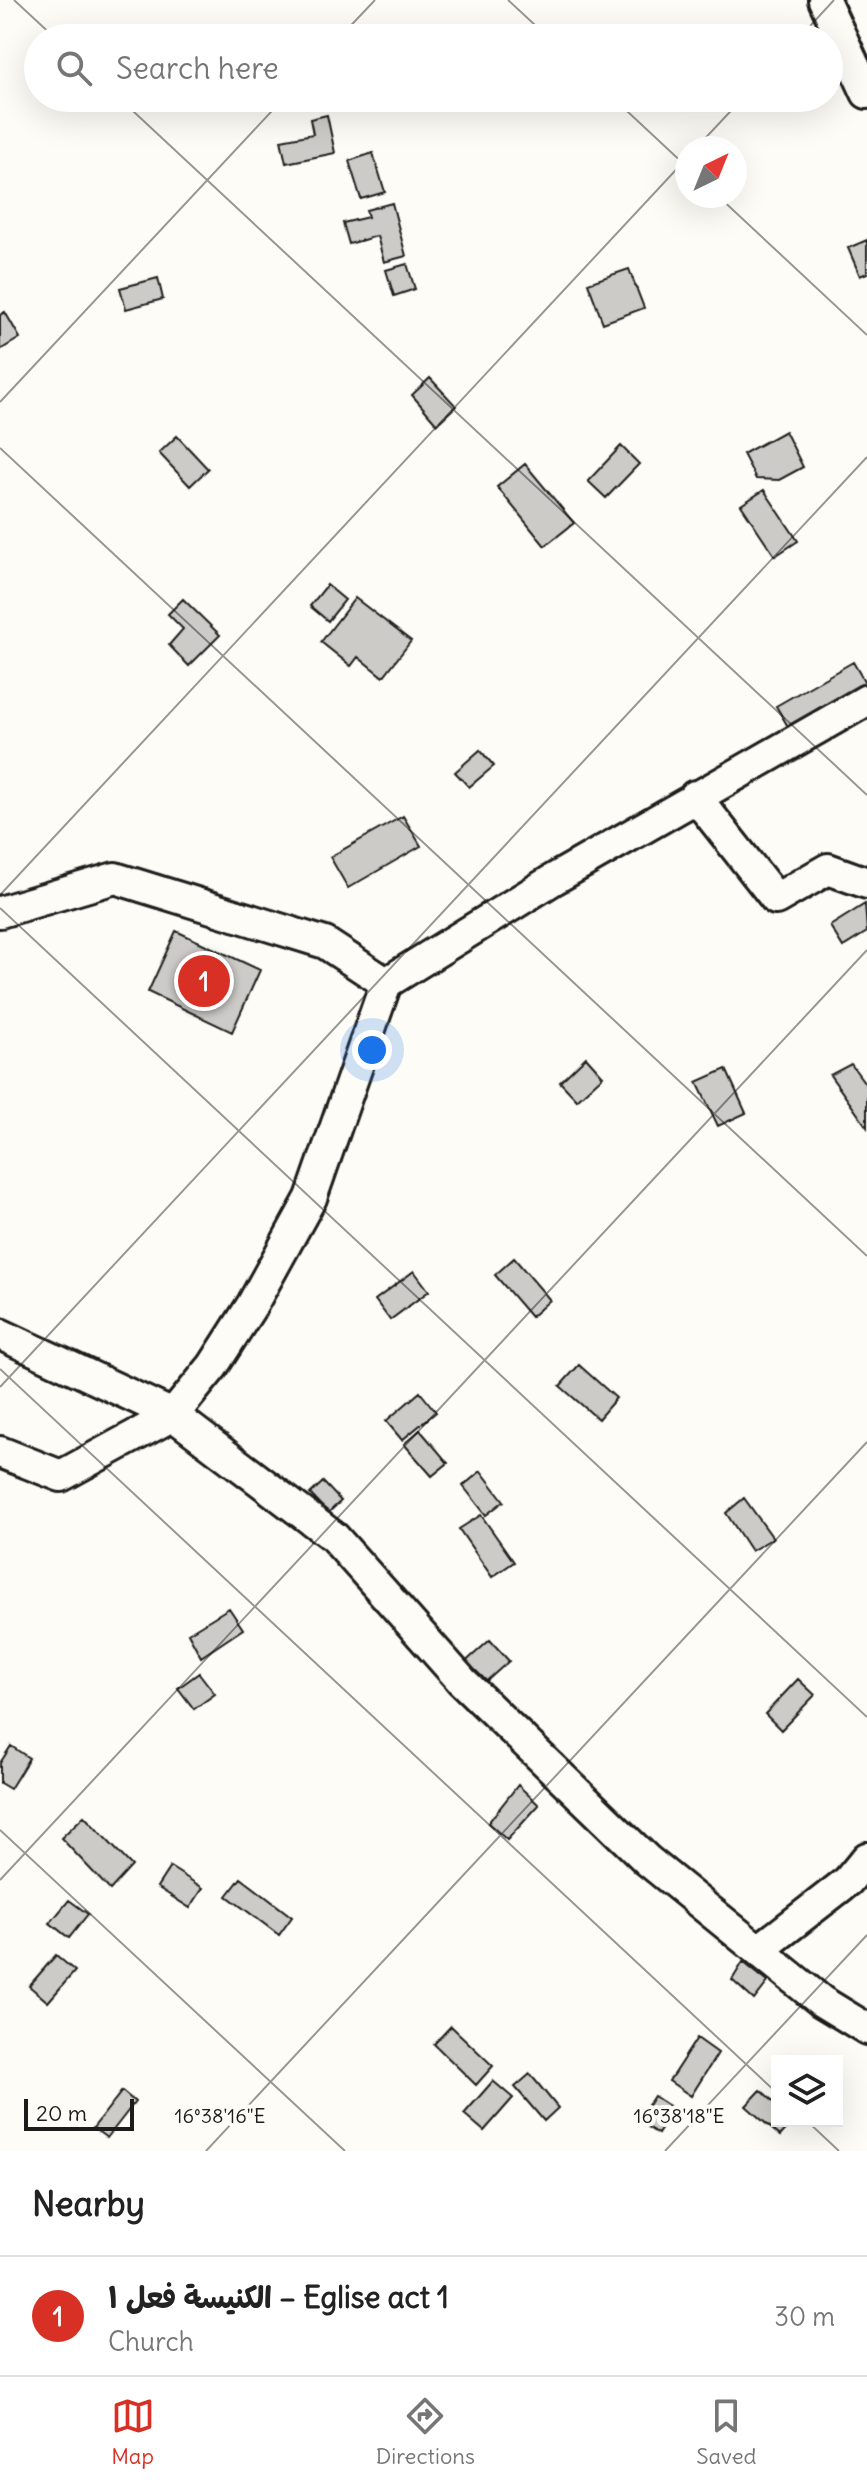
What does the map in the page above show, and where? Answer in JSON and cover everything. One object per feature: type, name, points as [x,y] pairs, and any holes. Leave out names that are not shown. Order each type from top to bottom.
[{"type":"street","points":[[824,0],[835,24]]},
{"type":"street","points":[[843,41],[867,93]]},
{"type":"street","points":[[0,1452],[61,1476],[173,1415],[213,1366],[252,1305],[311,1198],[386,983],[695,796],[867,700]]},
{"type":"street","points":[[695,796],[776,899],[828,869],[867,883]]},
{"type":"street","points":[[0,912],[115,878],[325,943],[386,983]]},
{"type":"street","points":[[0,1334],[173,1415],[334,1537],[472,1692],[647,1860],[821,2001],[867,2029]]},
{"type":"street","points":[[759,1950],[848,1881],[867,1858]]},
{"type":"building","points":[[327,115],[335,153],[286,163],[281,140],[313,134],[310,119]]},
{"type":"building","points":[[373,153],[385,192],[361,199],[349,161]]},
{"type":"building","points":[[392,203],[406,256],[384,262],[377,236],[349,244],[343,223],[368,217],[366,210]]},
{"type":"building","points":[[867,240],[867,273],[860,276],[848,248]]},
{"type":"building","points":[[407,264],[415,289],[394,296],[386,270]]},
{"type":"building","points":[[629,269],[644,308],[603,323],[588,283]]},
{"type":"building","points":[[158,278],[163,299],[126,309],[120,288]]},
{"type":"building","points":[[5,312],[20,338],[0,350],[0,315]]},
{"type":"building","points":[[430,378],[456,406],[437,424],[412,395]]},
{"type":"building","points":[[785,431],[803,467],[779,480],[756,479],[743,454]]},
{"type":"building","points":[[177,436],[208,469],[190,486],[159,453]]},
{"type":"building","points":[[621,446],[639,464],[606,498],[588,481]]},
{"type":"building","points":[[525,464],[574,523],[545,546],[497,487]]},
{"type":"building","points":[[764,490],[798,541],[775,556],[741,505]]},
{"type":"building","points":[[327,585],[345,600],[328,621],[310,606]]},
{"type":"building","points":[[355,598],[411,641],[383,677],[358,657],[351,666],[321,642]]},
{"type":"building","points":[[183,599],[220,635],[189,666],[169,645],[183,629],[168,614]]},
{"type":"building","points":[[853,662],[867,686],[793,735],[776,706]]},
{"type":"building","points":[[480,750],[494,766],[469,787],[455,772]]},
{"type":"building","points":[[403,816],[421,846],[348,888],[330,857]]},
{"type":"building","points":[[865,904],[867,932],[843,947],[830,926]]},
{"type":"building","points":[[176,931],[260,970],[232,1032],[148,992]]},
{"type":"building","points":[[586,1057],[603,1076],[577,1100],[560,1082]]},
{"type":"building","points":[[851,1064],[867,1086],[867,1127],[830,1075]]},
{"type":"building","points":[[726,1069],[746,1113],[718,1126],[697,1082]]},
{"type":"building","points":[[514,1258],[550,1300],[531,1317],[495,1275]]},
{"type":"building","points":[[414,1271],[429,1291],[390,1320],[375,1300]]},
{"type":"building","points":[[579,1365],[616,1398],[598,1419],[560,1386]]},
{"type":"building","points":[[420,1392],[436,1412],[402,1440],[386,1421]]},
{"type":"building","points":[[420,1430],[448,1463],[432,1476],[404,1444]]},
{"type":"building","points":[[481,1471],[504,1501],[486,1515],[463,1486]]},
{"type":"building","points":[[323,1482],[341,1501],[328,1513],[310,1494]]},
{"type":"building","points":[[744,1498],[773,1538],[751,1551],[726,1513]]},
{"type":"building","points":[[481,1515],[514,1562],[492,1577],[459,1529]]},
{"type":"building","points":[[229,1608],[243,1629],[201,1657],[188,1633]]},
{"type":"building","points":[[490,1640],[509,1661],[481,1686],[462,1665]]},
{"type":"building","points":[[199,1673],[215,1694],[194,1709],[178,1688]]},
{"type":"building","points":[[798,1679],[815,1695],[781,1730],[765,1714]]},
{"type":"building","points":[[11,1746],[29,1758],[10,1789],[0,1783],[0,1763]]},
{"type":"building","points":[[518,1785],[539,1805],[507,1840],[488,1823]]},
{"type":"building","points":[[84,1816],[132,1866],[110,1890],[61,1838]]},
{"type":"building","points":[[170,1867],[203,1888],[190,1908],[157,1887]]},
{"type":"building","points":[[241,1878],[292,1917],[279,1935],[227,1896]]},
{"type":"building","points":[[69,1900],[88,1914],[69,1938],[50,1923]]},
{"type":"building","points":[[56,1955],[75,1971],[48,2002],[29,1986]]},
{"type":"building","points":[[743,1962],[768,1982],[754,2000],[732,1980]]},
{"type":"building","points":[[451,2026],[493,2066],[476,2085],[434,2044]]},
{"type":"building","points":[[697,2038],[718,2053],[691,2096],[669,2081]]},
{"type":"building","points":[[530,2074],[558,2108],[544,2121],[515,2087]]},
{"type":"building","points":[[493,2081],[513,2098],[484,2131],[464,2114]]},
{"type":"building","points":[[761,2090],[771,2099],[771,2127],[788,2127],[780,2136],[746,2106]]},
{"type":"building","points":[[122,2091],[135,2102],[107,2138],[93,2128]]},
{"type":"building","points":[[654,2096],[674,2109],[658,2134],[638,2121]]},
{"type":"place","name":"الكنيسة فعل ۱ – Eglise act 1","points":[[204,981]]}]
